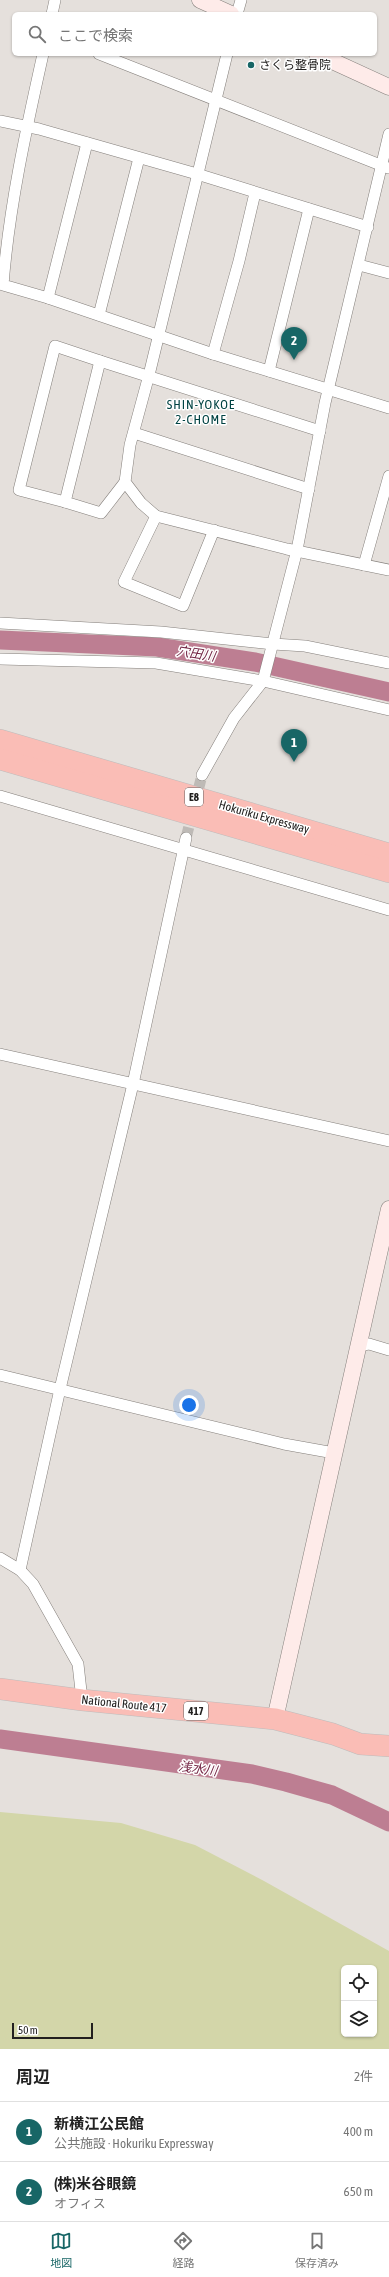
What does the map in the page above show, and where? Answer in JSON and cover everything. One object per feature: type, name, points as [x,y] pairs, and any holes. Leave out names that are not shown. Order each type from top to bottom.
[{"type":"highway","name":"Hokuriku Expressway","points":[[0,740],[389,854]]},
{"type":"highway","name":"Hokuriku Expressway","points":[[0,759],[389,872]]},
{"type":"highway","name":"National Route 417","points":[[0,1689],[82,1700],[275,1719],[333,1734],[360,1744],[389,1745]]},
{"type":"street","points":[[53,12],[56,0]]},
{"type":"street","points":[[200,0],[227,12]]},
{"type":"street","points":[[237,12],[240,0]]},
{"type":"street","points":[[43,56],[26,127],[3,249],[3,285],[158,334],[213,354],[389,408]]},
{"type":"street","points":[[104,56],[386,167]]},
{"type":"street","points":[[226,56],[149,375],[130,445],[125,482],[101,513],[19,490],[56,346],[100,361],[149,375],[320,430]]},
{"type":"street","points":[[321,56],[389,87]]},
{"type":"street","points":[[0,121],[197,174],[368,227]]},
{"type":"street","points":[[202,775],[234,718],[264,678],[297,550],[329,390],[368,227],[386,167],[389,134]]},
{"type":"street","points":[[48,298],[88,144]]},
{"type":"street","points":[[99,316],[139,158]]},
{"type":"street","points":[[213,354],[239,261],[255,193]]},
{"type":"street","points":[[269,371],[309,209]]},
{"type":"street","points":[[359,266],[389,273]]},
{"type":"street","points":[[65,502],[100,361]]},
{"type":"street","points":[[134,433],[309,489]]},
{"type":"street","points":[[364,565],[389,476]]},
{"type":"street","points":[[125,482],[141,503],[156,516],[297,550],[389,570]]},
{"type":"street","points":[[156,516],[120,581],[183,606],[214,530]]},
{"type":"street","points":[[0,623],[161,632],[273,646],[305,646],[389,663]]},
{"type":"street","points":[[0,659],[156,663],[264,678],[389,710]]},
{"type":"street","points":[[0,796],[389,910]]},
{"type":"street","points":[[20,1570],[60,1389],[133,1084],[186,838]]},
{"type":"street","points":[[0,1054],[389,1141]]},
{"type":"street","points":[[275,1719],[357,1346],[389,1209]]},
{"type":"street","points":[[357,1346],[369,1344],[389,1350]]},
{"type":"street","points":[[0,1375],[284,1444],[334,1453]]},
{"type":"street","points":[[0,1558],[20,1570],[33,1584],[78,1664],[82,1700]]},
{"type":"green space","points":[[0,1812],[121,1823],[195,1845],[264,1881],[389,1951],[389,2049],[0,2049]]},
{"type":"waterway","name":"穴田川","points":[[0,640],[157,647],[255,662],[389,692]]},
{"type":"waterway","name":"浅水川","points":[[0,1739],[252,1774],[332,1795],[389,1822]]},
{"type":"tunnel","points":[[186,838],[202,775]]},
{"type":"place","name":"さくら整骨院","points":[[251,65]]},
{"type":"place","name":"(株)米谷眼鏡","points":[[294,360]]},
{"type":"place","name":"新横江公民館","points":[[294,762]]},
{"type":"district","name":"SHIN-YOKOE 2-CHOME","points":[[201,412]]}]
